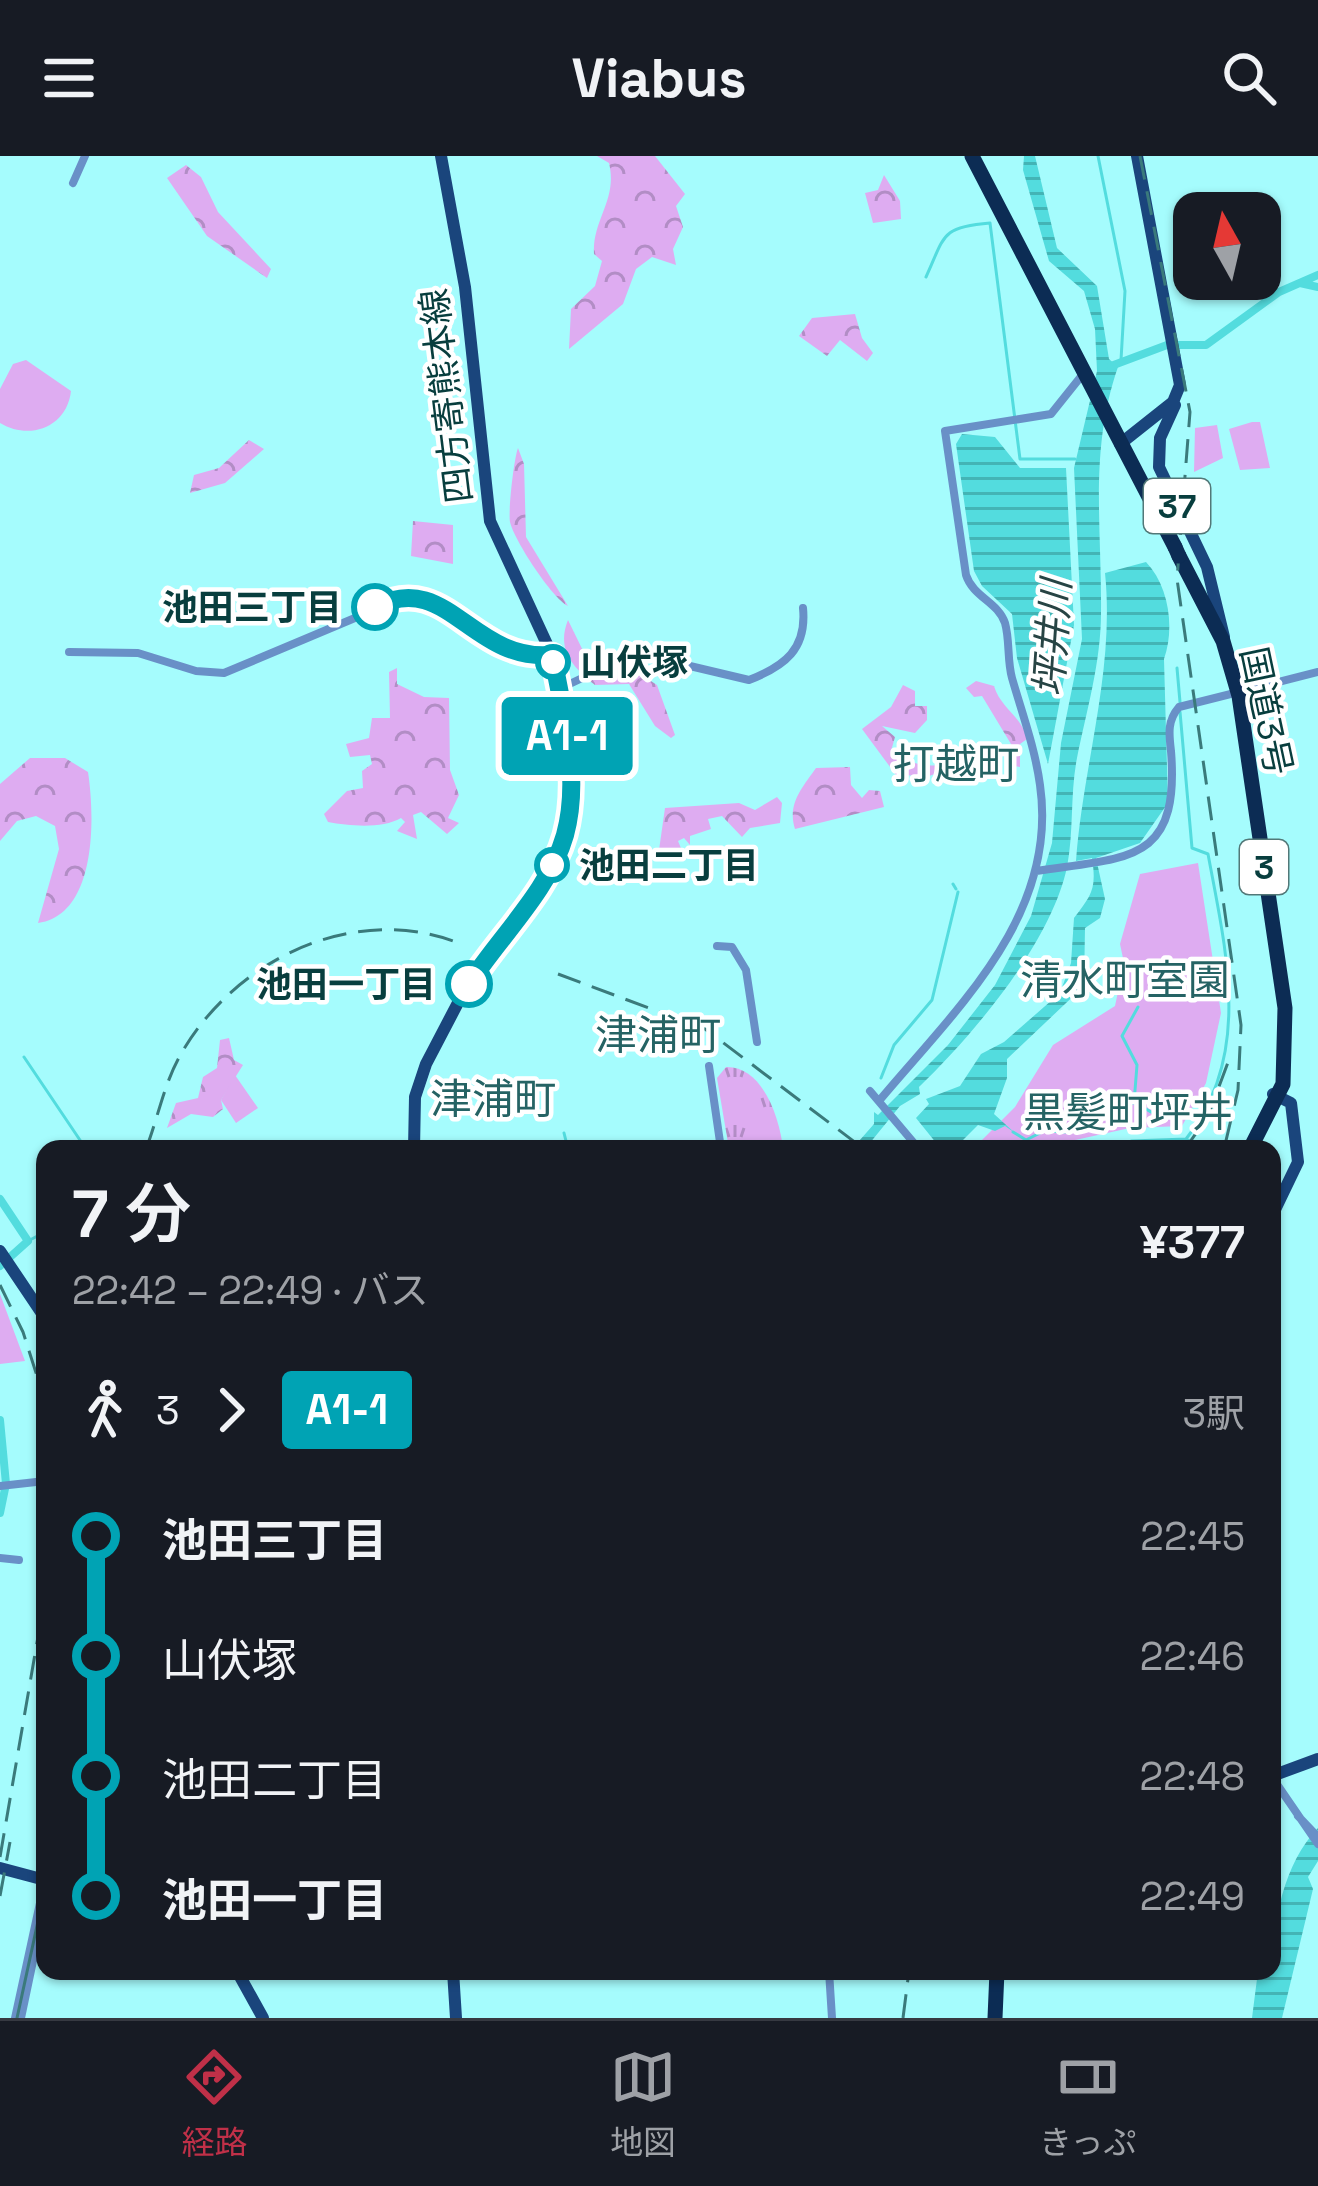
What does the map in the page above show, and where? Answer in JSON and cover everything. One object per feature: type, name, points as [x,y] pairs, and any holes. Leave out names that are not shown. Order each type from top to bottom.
[{"type":"highway","name":"国道3号","points":[[971,156],[1222,641],[1237,697],[1282,1015],[1276,1095],[1253,1140]]},
{"type":"highway","name":"国道3号","points":[[1177,555],[1237,697]]},
{"type":"highway","points":[[992,2018],[994,1980]]},
{"type":"main road","name":"四方寄熊本線","points":[[415,1140],[419,1082],[439,1035],[492,950],[537,890],[564,837],[570,755],[552,655],[490,521],[465,287],[441,156]]},
{"type":"main road","name":"37","points":[[1137,156],[1180,378],[1160,438],[1159,467],[1208,567],[1221,614],[1222,641]]},
{"type":"main road","name":"37","points":[[1120,444],[1177,398]]},
{"type":"main road","points":[[1276,1095],[1292,1107],[1298,1162],[1281,1197]]},
{"type":"main road","points":[[0,1253],[36,1305]]},
{"type":"main road","points":[[1281,1773],[1318,1759]]},
{"type":"main road","points":[[0,1868],[36,1878]]},
{"type":"main road","points":[[243,1980],[263,2018]]},
{"type":"main road","points":[[454,1980],[456,2018]]},
{"type":"street","points":[[73,183],[86,156]]},
{"type":"street","points":[[880,1102],[985,978],[1039,871],[1042,802],[1038,772],[1003,617],[968,581],[945,431],[1058,410],[1085,377]]},
{"type":"street","points":[[69,652],[138,652],[224,673],[412,594],[430,600],[478,636],[520,652],[552,655]]},
{"type":"street","points":[[559,689],[635,653],[749,680],[797,651],[804,637],[803,608]]},
{"type":"street","points":[[1039,871],[1117,859],[1155,838],[1170,811],[1170,723],[1181,707],[1237,697],[1318,672]]},
{"type":"street","points":[[717,946],[734,949],[744,965],[757,1042]]},
{"type":"street","points":[[709,1066],[720,1140]]},
{"type":"street","points":[[870,1091],[912,1140]]},
{"type":"street","points":[[4,1485],[36,1482]]},
{"type":"street","points":[[0,1558],[20,1560]]},
{"type":"street","points":[[1281,1790],[1318,1840]]},
{"type":"street","points":[[18,2018],[36,1926]]},
{"type":"street","points":[[18,2018],[36,1942]]},
{"type":"street","points":[[830,1980],[832,2018]]},
{"type":"green space","points":[[597,156],[655,156],[685,194],[676,206],[683,227],[673,249],[676,265],[652,257],[636,269],[623,304],[569,349],[571,309],[595,286],[602,261],[594,254],[594,242],[611,176],[609,163]]},
{"type":"green space","points":[[186,165],[201,177],[218,212],[271,269],[267,278],[207,236],[167,178]]},
{"type":"green space","points":[[884,175],[900,201],[901,219],[873,223],[865,193],[878,190]]},
{"type":"green space","points":[[855,314],[862,338],[873,353],[867,361],[840,340],[827,356],[799,336],[812,318]]},
{"type":"green space","points":[[26,360],[71,391],[55,422],[23,431],[0,423],[0,389],[13,364]]},
{"type":"green space","points":[[1260,422],[1270,468],[1240,470],[1229,429]]},
{"type":"green space","points":[[1217,425],[1223,458],[1194,472],[1195,428]]},
{"type":"green space","points":[[249,440],[264,449],[225,483],[190,493],[194,475],[219,468]]},
{"type":"green space","points":[[518,448],[524,464],[526,537],[568,606],[534,568],[510,522]]},
{"type":"green space","points":[[413,521],[453,525],[453,564],[411,556]]},
{"type":"green space","points":[[568,620],[589,663],[611,678],[634,670],[657,685],[675,735],[671,738],[655,726],[629,684],[595,685],[580,671],[565,649]]},
{"type":"green space","points":[[397,668],[397,684],[424,697],[449,698],[450,770],[459,795],[448,818],[459,823],[447,834],[421,812],[413,815],[417,839],[397,831],[405,822],[401,818],[356,825],[328,822],[324,814],[347,791],[363,788],[362,771],[372,764],[370,755],[350,757],[346,744],[369,738],[372,718],[390,718],[389,672]]},
{"type":"green space","points":[[976,681],[994,686],[1024,731],[1027,739],[1020,744],[1020,767],[1014,766],[1011,744],[982,696],[974,697],[966,688]]},
{"type":"green space","points":[[903,685],[915,691],[915,706],[927,706],[927,720],[915,733],[882,726],[895,737],[891,751],[930,766],[972,756],[983,768],[971,770],[977,785],[956,767],[929,776],[896,775],[862,729],[891,707]]},
{"type":"green space","points":[[30,758],[65,758],[88,772],[91,813],[82,884],[57,916],[38,923],[59,849],[55,826],[36,816],[17,821],[0,841],[0,784]]},
{"type":"green space","points":[[850,767],[851,785],[862,798],[869,790],[880,791],[884,807],[795,829],[794,804],[816,768]]},
{"type":"green space","points":[[777,797],[782,803],[780,823],[750,828],[742,837],[722,816],[708,819],[711,829],[690,836],[690,845],[684,838],[678,841],[683,853],[678,857],[658,857],[665,808],[739,803],[755,810]]},
{"type":"green space","points":[[1198,863],[1221,1013],[1206,1083],[1182,1126],[1130,1128],[1075,1140],[982,1140],[1015,1107],[1053,1045],[1115,1006],[1124,963],[1120,944],[1140,874]]},
{"type":"green space","points":[[229,1038],[234,1060],[243,1065],[221,1100],[223,1109],[213,1117],[191,1114],[167,1128],[176,1103],[198,1098],[203,1077],[217,1068],[220,1040]]},
{"type":"green space","points":[[726,1067],[750,1075],[767,1096],[781,1140],[727,1140],[717,1078]]},
{"type":"green space","points":[[235,1075],[258,1108],[236,1123],[221,1100]]},
{"type":"green space","points":[[0,1294],[25,1361],[0,1364]]},
{"type":"water","points":[[1024,156],[1035,156],[1057,248],[1097,286],[1109,359],[1118,367],[1100,459],[1099,649],[1075,771],[1067,867],[1045,926],[1007,986],[919,1087],[920,1094],[900,1106],[872,1140],[860,1140],[874,1124],[874,1112],[878,1115],[948,1045],[995,985],[1031,916],[1052,843],[1061,743],[1082,639],[1074,468],[1097,371],[1095,329],[1084,291],[1049,261],[1023,170]]},
{"type":"water","name":"坪井川","points":[[962,434],[995,437],[1020,468],[1066,468],[1074,625],[1048,764],[1017,658],[1012,614],[982,586],[974,571],[956,444]]},
{"type":"water","points":[[1146,562],[1165,595],[1169,621],[1164,659],[1168,803],[1140,843],[1096,858],[1105,899],[1100,918],[1085,928],[1084,986],[1007,1059],[1007,1078],[994,1114],[1015,1133],[1005,1126],[995,1131],[978,1125],[963,1140],[934,1140],[916,1118],[929,1104],[926,1099],[960,1086],[981,1054],[1004,1042],[1060,993],[1071,963],[1074,918],[1094,878],[1092,858],[1076,861],[1106,646],[1105,573]]},
{"type":"water","points":[[1318,1828],[1318,1861],[1308,1877],[1313,1889],[1282,2018],[1252,2018],[1257,1980],[1281,1980],[1281,1904],[1306,1842]]},
{"type":"waterway","points":[[1098,156],[1125,291],[1121,360]]},
{"type":"waterway","points":[[926,277],[946,236],[962,227],[990,223],[1020,459],[1075,459]]},
{"type":"waterway","points":[[1111,366],[1167,345],[1206,345],[1279,292],[1318,275]]},
{"type":"waterway","points":[[1300,283],[1318,287]]},
{"type":"waterway","points":[[1177,668],[1180,702]]},
{"type":"waterway","points":[[1159,1140],[1186,1139],[1207,1107],[1220,1073],[1229,1002],[1208,854],[1192,848],[1180,712]]},
{"type":"waterway","points":[[953,884],[956,889]]},
{"type":"waterway","points":[[881,1078],[894,1045],[932,1000],[958,892]]},
{"type":"waterway","points":[[1013,1132],[1026,1140],[1044,1131],[1065,1132],[1106,1106],[1134,1103],[1137,1065],[1122,1036],[1138,1007]]},
{"type":"waterway","points":[[24,1057],[80,1140]]},
{"type":"waterway","points":[[1136,1103],[1161,1118],[1171,1091]]},
{"type":"waterway","points":[[564,1133],[566,1140]]},
{"type":"waterway","points":[[0,1199],[28,1241],[0,1266]]},
{"type":"waterway","points":[[28,1241],[36,1237]]},
{"type":"waterway","points":[[0,1420],[6,1484],[0,1513]]},
{"type":"tram line","points":[[17,2018],[36,1930]]},
{"type":"railway","points":[[1140,156],[1190,412],[1177,579],[1241,1025],[1238,1090],[1226,1140]]},
{"type":"railway","points":[[149,1140],[181,1054],[204,1021],[264,967],[299,948],[376,930],[416,932],[456,942]]},
{"type":"railway","points":[[558,974],[705,1029],[852,1140]]},
{"type":"railway","points":[[1191,1140],[1208,1116],[1230,1057]]},
{"type":"railway","points":[[0,1285],[36,1373]]},
{"type":"railway","points":[[0,1857],[36,1648]]},
{"type":"railway","points":[[0,1896],[10,1842]]},
{"type":"railway","points":[[903,2018],[908,1980]]},
{"type":"bus line","name":"A1-1","points":[[375,607],[399,596],[418,595],[478,636],[520,652],[552,655],[570,755],[564,837],[537,890],[469,984]]},
{"type":"place","name":"池田三丁目","points":[[375,607]]},
{"type":"place","name":"山伏塚","points":[[553,662]]},
{"type":"place","name":"池田二丁目","points":[[552,865]]},
{"type":"place","name":"池田一丁目","points":[[469,984]]},
{"type":"district","name":"打越町","points":[[956,764]]},
{"type":"district","name":"清水町室園","points":[[1125,980]]},
{"type":"district","name":"津浦町","points":[[658,1035]]},
{"type":"district","name":"津浦町","points":[[493,1099]]},
{"type":"district","name":"黒髪町坪井","points":[[1128,1112]]}]
